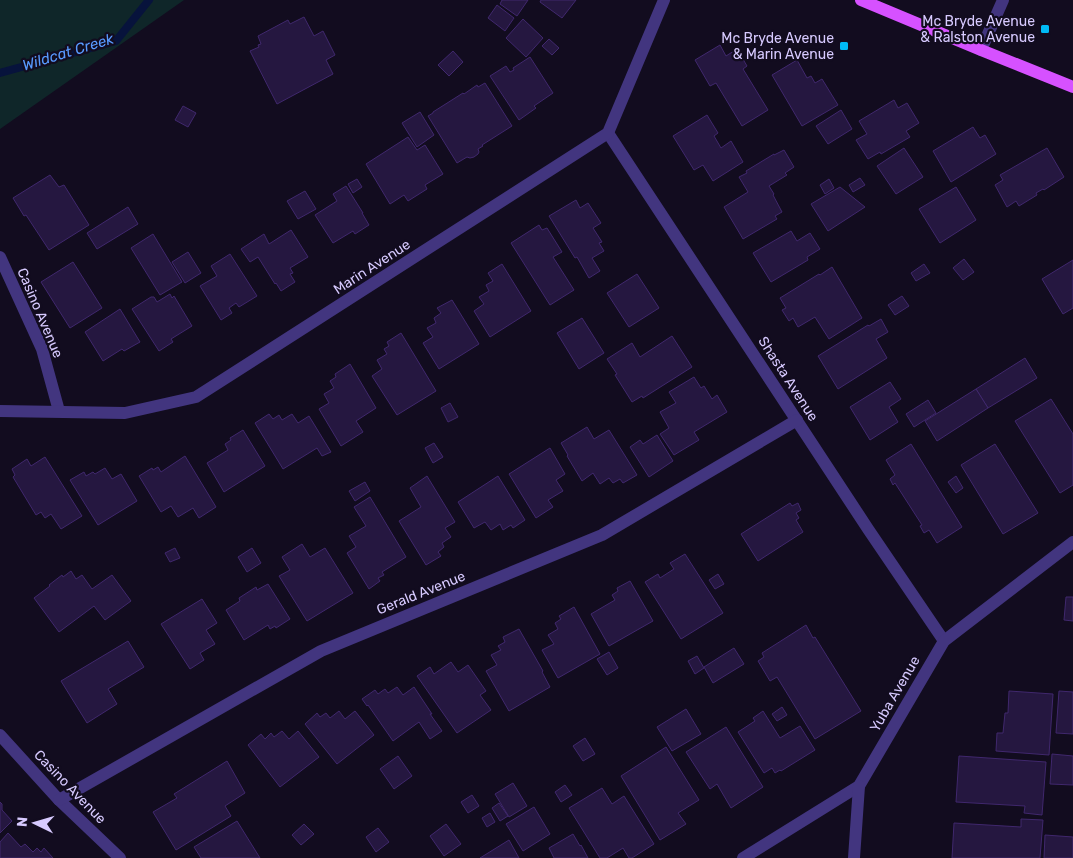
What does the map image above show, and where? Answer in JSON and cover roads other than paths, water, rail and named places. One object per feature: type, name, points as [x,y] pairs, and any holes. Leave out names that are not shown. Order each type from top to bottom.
[{"type":"main road","points":[[860,0],[1073,86]]},
{"type":"street","points":[[608,133],[664,0]]},
{"type":"street","points":[[981,50],[1003,0]]},
{"type":"street","name":"Marin Avenue","points":[[0,411],[125,413],[196,397],[608,133]]},
{"type":"street","name":"Shasta Avenue","points":[[608,133],[944,641]]},
{"type":"street","name":"Casino Avenue","points":[[0,257],[42,349],[59,411]]},
{"type":"street","name":"Gerald Avenue","points":[[59,800],[321,651],[602,535],[797,420]]},
{"type":"street","name":"Yuba Avenue","points":[[743,858],[859,786],[944,641],[1073,542]]},
{"type":"street","name":"Casino Avenue","points":[[0,735],[59,800],[120,858]]},
{"type":"street","points":[[854,858],[859,786]]},
{"type":"waterway","name":"Wildcat Creek","points":[[0,73],[116,41],[149,0]]},
{"type":"place","name":"Mc Bryde Avenue & Ralston Avenue","points":[[1045,29]]},
{"type":"place","name":"Mc Bryde Avenue & Marin Avenue","points":[[844,46]]}]
